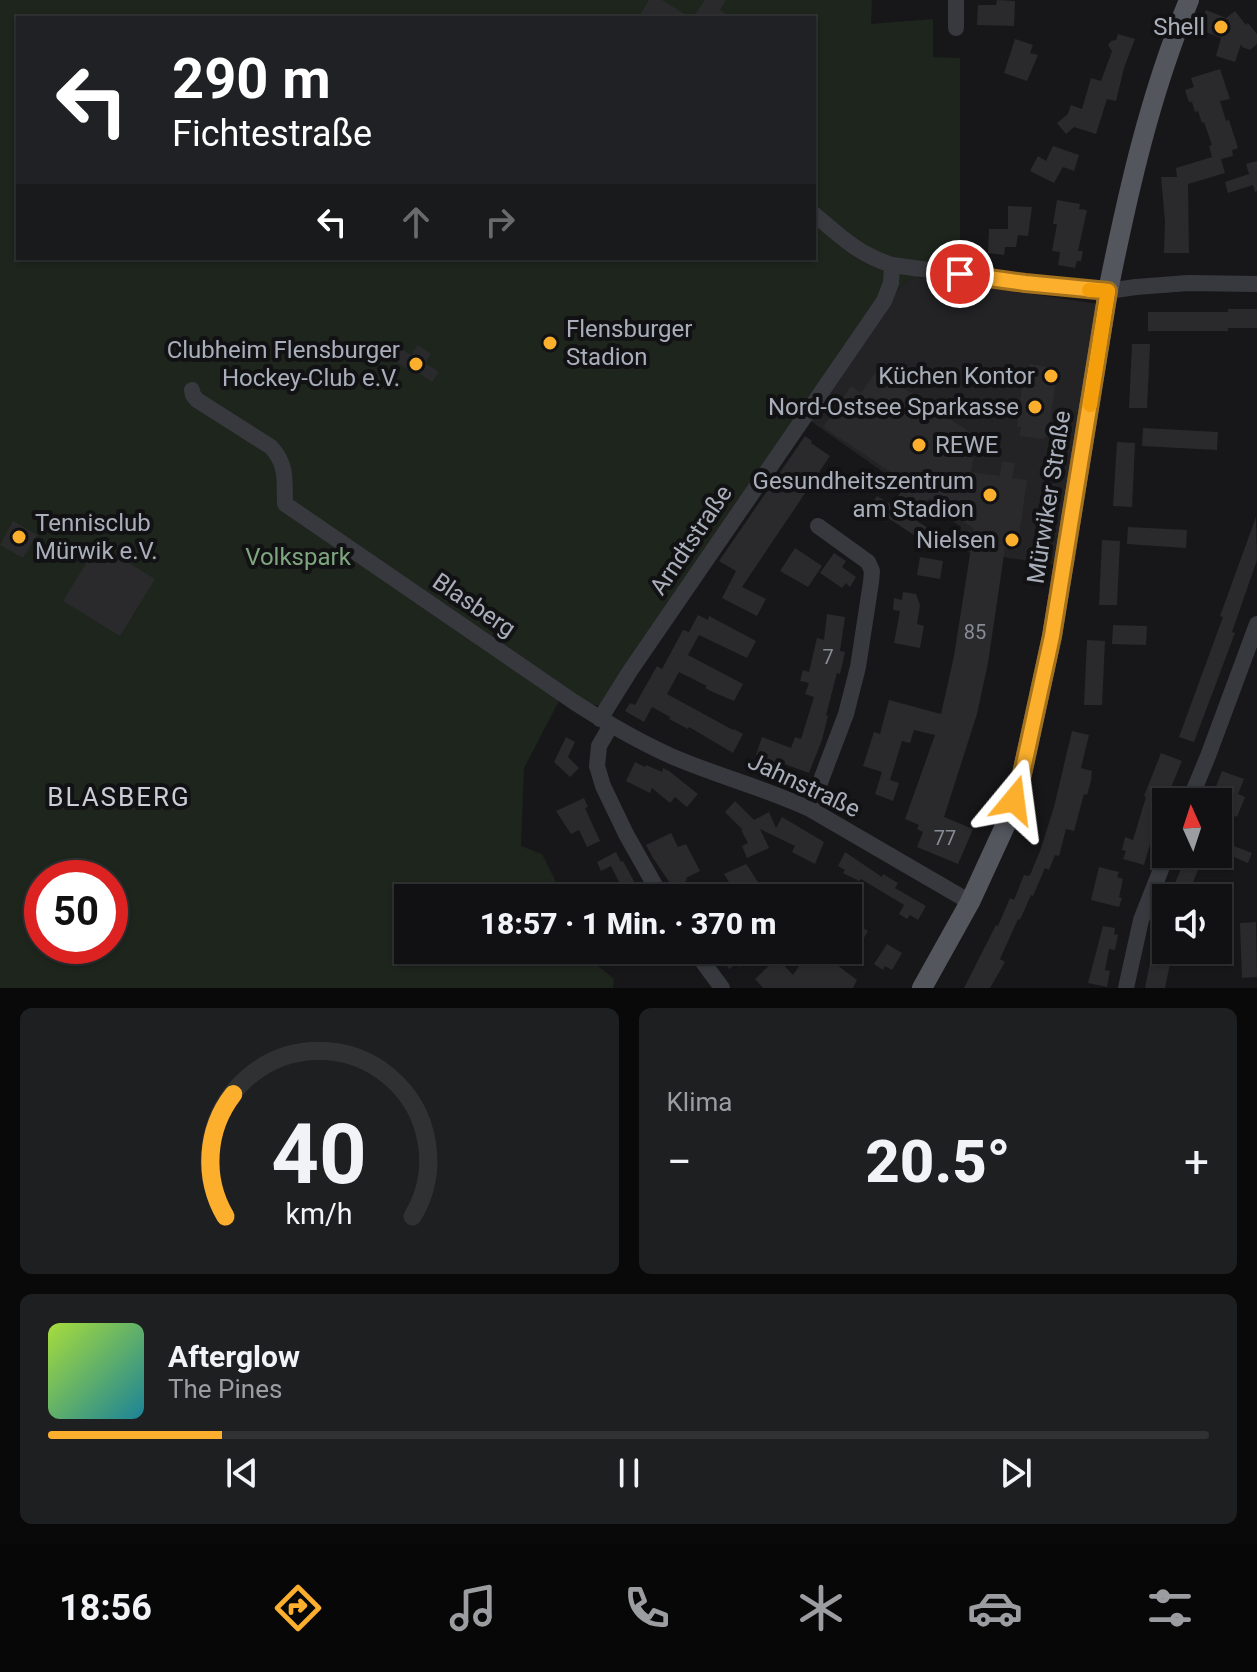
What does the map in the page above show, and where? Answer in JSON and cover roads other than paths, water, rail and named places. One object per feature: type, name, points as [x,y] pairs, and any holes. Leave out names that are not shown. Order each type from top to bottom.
[{"type":"main road","name":"Mürwiker Straße","points":[[922,988],[970,902],[1005,826],[1022,774],[1055,622],[1108,291],[1144,132],[1169,50],[1189,0]]},
{"type":"street","points":[[956,0],[956,28]]},
{"type":"street","points":[[816,216],[854,248],[892,265],[1108,291],[1188,283],[1257,284]]},
{"type":"street","name":"Arndtstraße","points":[[606,722],[630,671],[884,301],[891,283],[892,265]]},
{"type":"street","name":"Blasberg","points":[[192,390],[197,400],[271,447],[281,458],[285,504],[606,722]]},
{"type":"street","points":[[810,809],[846,714],[858,667],[872,571],[868,562],[818,526]]},
{"type":"street","points":[[1195,788],[1257,624]]},
{"type":"street","points":[[606,722],[597,766],[626,834],[654,884]]},
{"type":"street","name":"Jahnstraße","points":[[606,722],[671,756],[810,809],[970,902]]},
{"type":"street","points":[[1126,988],[1141,920],[1161,868]]},
{"type":"street","points":[[704,964],[722,988]]},
{"type":"place","name":"Shell","points":[[1221,27]]},
{"type":"place","name":"Flensburger Stadion","points":[[550,343]]},
{"type":"place","name":"Clubheim Flensburger Hockey-Club e.V.","points":[[416,364]]},
{"type":"place","name":"Küchen Kontor","points":[[1051,376]]},
{"type":"place","name":"Nord-Ostsee Sparkasse","points":[[1035,407]]},
{"type":"place","name":"REWE","points":[[919,445]]},
{"type":"place","name":"Gesundheitszentrum am Stadion","points":[[990,495]]},
{"type":"place","name":"Tennisclub Mürwik e.V.","points":[[19,537]]},
{"type":"place","name":"Nielsen","points":[[1012,540]]},
{"type":"district","name":"BLASBERG","points":[[119,797]]},
{"type":"park label","name":"Volkspark","points":[[298,557]]}]
